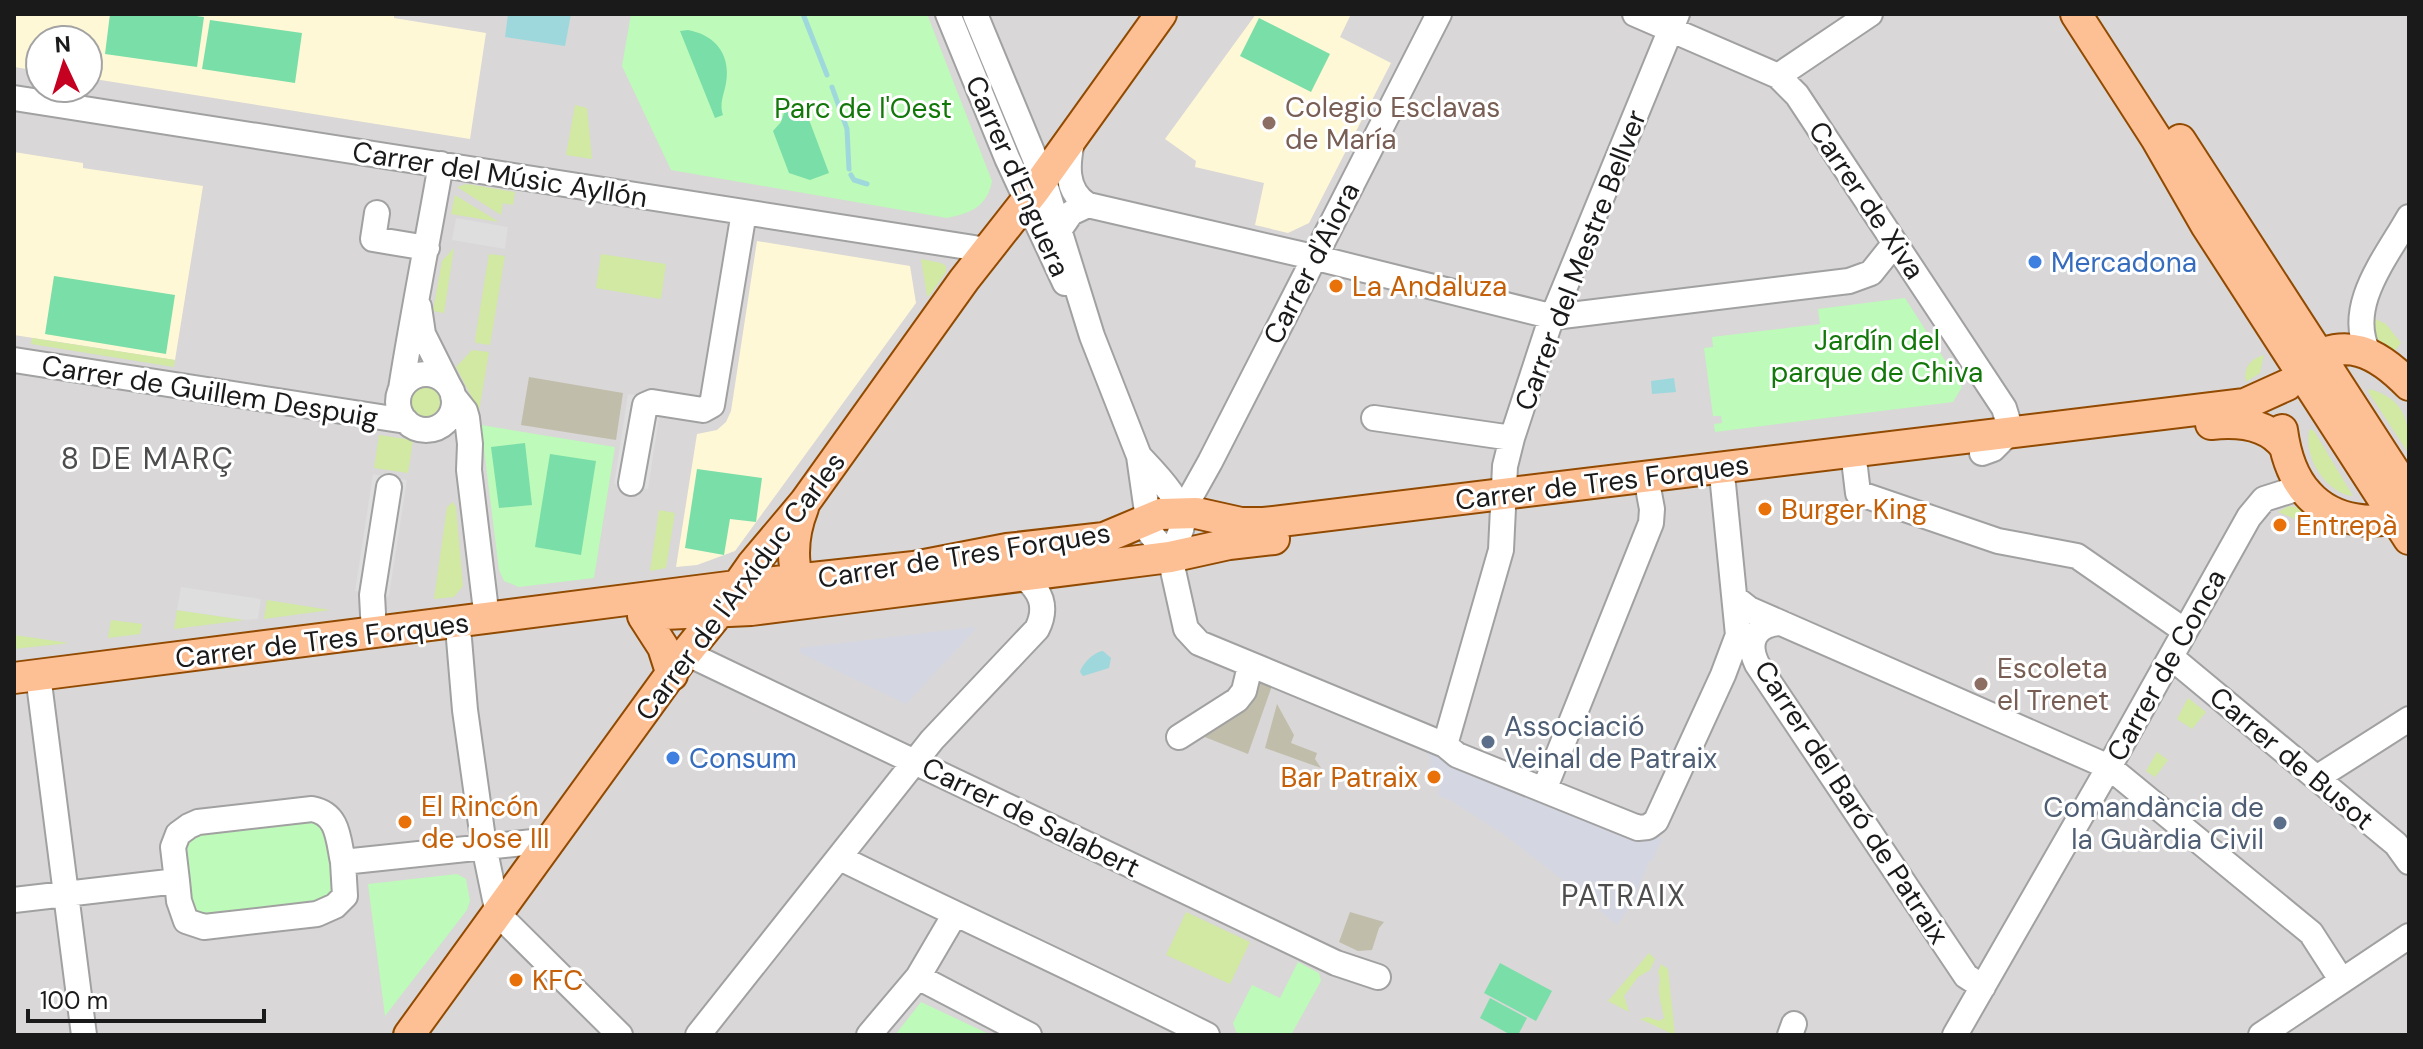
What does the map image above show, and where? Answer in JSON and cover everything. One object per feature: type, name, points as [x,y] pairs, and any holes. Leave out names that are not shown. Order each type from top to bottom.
[{"type":"main road","name":"Carrer de l'Arxiduc Carles","points":[[434,1035],[552,840],[688,663],[723,636],[805,502],[1161,14]]},
{"type":"main road","points":[[2061,14],[2166,175],[2217,220]]},
{"type":"main road","points":[[2076,14],[2156,138],[2217,220]]},
{"type":"main road","points":[[2085,14],[2217,220]]},
{"type":"main road","points":[[2099,14],[2302,369],[2405,515],[2382,521],[2351,518],[2309,494]]},
{"type":"main road","points":[[2409,385],[2391,368],[2369,354],[2343,348],[2302,369],[2281,417],[2285,447],[2309,494],[2328,514],[2351,528],[2409,553]]},
{"type":"main road","name":"Carrer de Tres Forques","points":[[744,598],[799,580],[924,566],[1007,549],[1104,538],[1161,514],[1182,512],[1241,523],[1264,523],[1504,502],[1647,485],[2008,432],[2245,404],[2302,369]]},
{"type":"main road","name":"Carrer de Tres Forques","points":[[1647,485],[1723,484],[2233,422],[2273,434],[2285,447]]},
{"type":"main road","points":[[805,502],[794,540],[799,580],[812,597],[823,601]]},
{"type":"main road","name":"Carrer de Tres Forques","points":[[27,685],[487,619],[744,598],[823,601],[1170,557],[1229,544],[1504,502]]},
{"type":"main road","name":"Carrer de l'Arxiduc Carles","points":[[409,1035],[505,920],[688,663],[719,612],[744,598]]},
{"type":"main road","name":"Carrer de Tres Forques","points":[[27,685],[643,616],[719,612]]},
{"type":"main road","points":[[643,616],[663,647],[688,663]]},
{"type":"street","name":"Carrer d'Enguera","points":[[948,14],[1035,190],[1060,229],[1092,336],[1139,456],[1150,533],[1170,557]]},
{"type":"street","name":"Carrer d'Enguera","points":[[975,14],[1035,190],[1052,259],[1092,336]]},
{"type":"street","name":"Carrer d'Aiora","points":[[1182,512],[1439,14]]},
{"type":"street","name":"Carrer de Xiva","points":[[1635,14],[1674,22],[1778,76],[1797,95],[2004,408],[2008,432]]},
{"type":"street","points":[[1778,76],[1870,14]]},
{"type":"street","name":"Carrer del Mestre Bellver","points":[[1445,745],[1501,550],[1505,466],[1512,438],[1548,328],[1674,22]]},
{"type":"street","name":"Carrer del Músic Ayllón","points":[[14,98],[987,250]]},
{"type":"street","points":[[1073,138],[1069,174],[1078,198],[1088,205],[1554,317],[1849,281],[1871,273],[1895,243]]},
{"type":"street","points":[[401,389],[407,381],[424,374],[434,375],[451,391],[452,412],[442,425],[417,426],[398,407],[412,319],[441,164]]},
{"type":"street","points":[[1060,229],[1071,213],[1088,205]]},
{"type":"street","points":[[631,483],[645,405],[652,402],[703,410],[712,405],[744,212]]},
{"type":"street","points":[[377,213],[373,239],[427,248]]},
{"type":"street","points":[[2369,354],[2361,334],[2363,299],[2409,217]]},
{"type":"street","points":[[419,293],[423,334],[467,418],[469,470],[487,619]]},
{"type":"street","name":"Carrer de Guillem Despuig","points":[[14,360],[417,426],[452,435],[462,448],[469,470]]},
{"type":"street","points":[[1374,418],[1512,438]]},
{"type":"street","points":[[1982,453],[2003,443],[2008,432]]},
{"type":"street","name":"Carrer d'Enguera","points":[[1139,456],[1163,482],[1182,512]]},
{"type":"street","points":[[1855,468],[1858,493],[1998,541],[2077,556],[2185,631]]},
{"type":"street","points":[[1182,512],[1183,525],[1170,557],[1186,629],[1199,643],[1445,745],[1457,755],[1638,828],[1648,827],[1656,821],[1723,675],[1738,635],[1723,484]]},
{"type":"street","points":[[1544,790],[1651,523],[1652,509],[1647,485]]},
{"type":"street","points":[[374,633],[372,595],[389,487]]},
{"type":"street","name":"Carrer de Conca","points":[[1959,1034],[2257,506],[2273,494],[2309,494]]},
{"type":"street","points":[[698,1035],[932,740],[1037,629],[1043,612],[1040,593],[1022,576]]},
{"type":"street","points":[[1735,598],[1742,606],[2109,767],[2311,933],[2342,981]]},
{"type":"street","name":"Carrer del Baró de Patraix","points":[[1781,623],[1763,626],[1756,631],[1753,655],[1966,976],[1983,987]]},
{"type":"street","points":[[459,639],[465,710],[484,846],[505,920],[620,1035]]},
{"type":"street","name":"Carrer de Busot","points":[[2171,657],[2396,844],[2409,862]]},
{"type":"street","name":"Carrer de Salabert","points":[[688,663],[916,761],[1336,963],[1378,977]]},
{"type":"street","points":[[1179,737],[1237,700],[1244,691],[1250,666]]},
{"type":"street","points":[[1723,675],[1732,671],[1764,673]]},
{"type":"street","points":[[27,685],[65,893],[84,1035]]},
{"type":"street","points":[[2318,777],[2409,719]]},
{"type":"street","points":[[312,809],[322,811],[335,822],[353,861],[345,896],[329,910],[204,927],[186,921],[182,915],[173,847],[178,834],[198,822],[312,809]]},
{"type":"street","points":[[353,861],[552,840]]},
{"type":"street","points":[[840,858],[1207,1035]]},
{"type":"street","points":[[14,900],[177,881]]},
{"type":"street","points":[[869,1035],[918,977],[955,914]]},
{"type":"street","points":[[2261,1035],[2342,981],[2406,946]]},
{"type":"street","points":[[918,977],[1029,1035]]},
{"type":"shaded area","points":[[14,14],[2409,14],[2409,1035],[14,1035]]},
{"type":"shaded area","points":[[14,14],[394,14],[394,18],[486,33],[470,139],[104,81],[104,24],[24,24],[24,69],[14,67]]},
{"type":"shaded area","name":"Colegio Esclavas de María","points":[[1256,14],[1351,14],[1340,37],[1391,63],[1309,223],[1288,233],[1255,225],[1264,183],[1195,167],[1196,161],[1165,139]]},
{"type":"shaded area","points":[[14,152],[83,163],[83,168],[203,186],[175,360],[14,335]]},
{"type":"shaded area","points":[[456,218],[508,227],[505,249],[452,240]]},
{"type":"shaded area","points":[[757,241],[910,266],[916,303],[735,551],[697,565],[676,567],[697,434],[717,430],[726,422],[731,411]]},
{"type":"shaded area","points":[[529,377],[623,393],[616,440],[521,425]]},
{"type":"shaded area","points":[[628,394],[662,399],[648,489],[614,484]]},
{"type":"shaded area","points":[[373,474],[407,480],[389,596],[355,591]]},
{"type":"shaded area","points":[[181,587],[261,599],[258,619],[245,620],[177,610]]},
{"type":"shaded area","points":[[974,627],[975,630],[906,704],[800,653],[800,648]]},
{"type":"shaded area","points":[[1258,675],[1274,680],[1248,754],[1197,734],[1232,711],[1246,710]]},
{"type":"shaded area","points":[[1277,704],[1294,735],[1291,743],[1317,753],[1315,759],[1321,768],[1265,748]]},
{"type":"shaded area","points":[[1424,746],[1533,785],[1662,839],[1652,861],[1649,861],[1634,900],[1617,925],[1503,834],[1450,800],[1438,796],[1443,771],[1429,767],[1431,760]]},
{"type":"shaded area","points":[[1350,912],[1384,922],[1372,950],[1358,951],[1339,942]]},
{"type":"green space","points":[[110,14],[204,17],[197,67],[105,54]]},
{"type":"green space","name":"Parc de l'Oest","points":[[631,14],[927,14],[992,181],[990,190],[977,207],[947,218],[671,170],[622,66]]},
{"type":"green space","points":[[1259,18],[1330,54],[1311,92],[1240,56]]},
{"type":"green space","points":[[210,20],[302,33],[295,83],[202,69]]},
{"type":"green space","points":[[688,30],[713,41],[726,63],[723,115],[715,118],[680,31]]},
{"type":"green space","points":[[802,101],[829,173],[810,180],[789,173],[773,131],[781,122],[786,107]]},
{"type":"green space","points":[[575,105],[587,108],[592,159],[566,155]]},
{"type":"green space","points":[[467,184],[515,192],[513,205],[503,203],[501,215],[457,187]]},
{"type":"green space","points":[[455,195],[499,222],[451,214]]},
{"type":"green space","points":[[454,248],[444,313],[433,311],[442,261]]},
{"type":"green space","points":[[489,254],[505,256],[490,345],[476,343],[475,340]]},
{"type":"green space","points":[[601,254],[666,264],[661,299],[596,288]]},
{"type":"green space","points":[[921,259],[946,266],[946,272],[929,296],[927,296]]},
{"type":"green space","points":[[54,276],[175,295],[166,354],[45,334]]},
{"type":"green space","name":"Jardín del parque de Chiva","points":[[1905,298],[1962,387],[1953,402],[1715,432],[1714,424],[1722,423],[1721,416],[1713,416],[1704,348],[1713,347],[1712,337],[1820,324],[1818,309]]},
{"type":"green space","points":[[2373,318],[2386,324],[2401,343],[2391,356],[2377,340]]},
{"type":"green space","points":[[32,338],[175,360],[174,367],[31,344]]},
{"type":"green space","points":[[472,350],[489,352],[479,411],[456,367]]},
{"type":"green space","points":[[2264,355],[2260,373],[2246,382],[2249,365]]},
{"type":"green space","points":[[428,383],[441,388],[446,401],[441,414],[428,419],[415,414],[410,401],[415,388]]},
{"type":"green space","points":[[2369,389],[2391,399],[2403,413],[2409,454],[2369,393]]},
{"type":"green space","points":[[481,425],[615,447],[594,578],[519,587],[504,581],[499,570]]},
{"type":"green space","points":[[2310,429],[2353,496],[2333,488],[2318,471],[2309,450]]},
{"type":"green space","points":[[379,435],[413,440],[408,473],[374,468]]},
{"type":"green space","points":[[525,443],[532,505],[499,508],[491,447]]},
{"type":"green space","points":[[550,454],[596,461],[581,555],[535,547]]},
{"type":"green space","points":[[697,469],[762,478],[756,522],[730,519],[724,555],[685,548]]},
{"type":"green space","points":[[453,502],[463,586],[454,597],[434,599],[447,507]]},
{"type":"green space","points":[[2289,506],[2305,509],[2300,521],[2278,512]]},
{"type":"green space","points":[[659,510],[675,513],[666,568],[650,571]]},
{"type":"green space","points":[[267,600],[330,610],[264,619]]},
{"type":"green space","points":[[177,610],[245,620],[174,629]]},
{"type":"green space","points":[[111,620],[142,624],[140,634],[108,638]]},
{"type":"green space","points":[[14,635],[69,643],[14,649]]},
{"type":"green space","points":[[2188,698],[2206,712],[2192,729],[2177,719]]},
{"type":"green space","points":[[2157,752],[2168,760],[2155,777],[2146,771]]},
{"type":"green space","points":[[309,817],[318,821],[327,836],[334,882],[331,894],[322,903],[205,918],[192,913],[183,841],[190,833]]},
{"type":"green space","points":[[457,874],[466,879],[470,901],[467,910],[385,1016],[368,884]]},
{"type":"green space","points":[[1186,912],[1250,942],[1230,984],[1166,955]]},
{"type":"green space","points":[[1649,953],[1655,959],[1650,970],[1638,977],[1624,996],[1629,1012],[1608,1001]]},
{"type":"green space","points":[[1298,962],[1319,973],[1321,981],[1291,1035],[1242,1035],[1236,1032],[1233,1023],[1252,985],[1280,998]]},
{"type":"green space","points":[[1500,963],[1552,991],[1536,1021],[1484,993]]},
{"type":"green space","points":[[1661,964],[1668,969],[1675,1035],[1640,1019],[1648,1017],[1659,1021],[1664,1018],[1659,992],[1658,972]]},
{"type":"green space","points":[[1490,998],[1527,1018],[1518,1035],[1511,1035],[1480,1018]]},
{"type":"green space","points":[[921,1002],[991,1035],[895,1035]]},
{"type":"water","points":[[508,14],[571,14],[565,46],[505,37]]},
{"type":"water","points":[[1674,378],[1676,392],[1652,394],[1651,381]]},
{"type":"water","points":[[1103,651],[1111,658],[1109,668],[1083,676],[1080,672],[1086,662]]},
{"type":"waterway","points":[[803,14],[827,75]]},
{"type":"waterway","points":[[832,87],[847,129],[849,169]]},
{"type":"waterway","points":[[851,175],[854,180],[867,184]]},
{"type":"place","name":"Colegio Esclavas de María","points":[[1269,123]]},
{"type":"place","name":"Mercadona","points":[[2035,262]]},
{"type":"place","name":"La Andaluza","points":[[1336,286]]},
{"type":"place","name":"Burger King","points":[[1765,509]]},
{"type":"place","name":"Entrepà","points":[[2280,525]]},
{"type":"place","name":"Escoleta el Trenet","points":[[1981,684]]},
{"type":"place","name":"Associació Veinal de Patraix","points":[[1488,742]]},
{"type":"place","name":"Consum","points":[[673,758]]},
{"type":"place","name":"Bar Patraix","points":[[1434,777]]},
{"type":"place","name":"El Rincón de Jose III","points":[[405,822]]},
{"type":"place","name":"Comandància de la Guàrdia Civil","points":[[2280,823]]},
{"type":"place","name":"KFC","points":[[516,980]]},
{"type":"district","name":"8 DE MARÇ","points":[[148,459]]},
{"type":"district","name":"PATRAIX","points":[[1624,896]]}]
